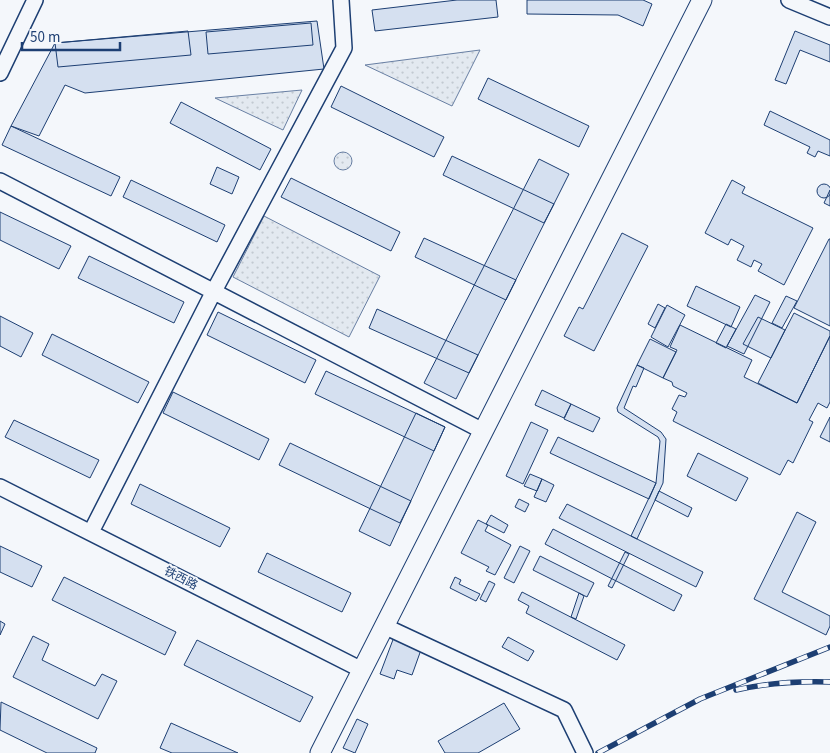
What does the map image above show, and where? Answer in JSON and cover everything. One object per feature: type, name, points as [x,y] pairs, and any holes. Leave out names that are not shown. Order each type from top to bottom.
[{"type":"main road","points":[[320,753],[702,0]]},
{"type":"street","points":[[0,73],[35,0]]},
{"type":"street","points":[[91,532],[214,291],[344,48],[341,0]]},
{"type":"street","points":[[789,0],[830,17]]},
{"type":"street","points":[[0,181],[483,432]]},
{"type":"street","name":"铁西路","points":[[0,486],[362,670]]},
{"type":"street","points":[[384,626],[564,710],[585,753]]},
{"type":"shaded area","points":[[480,50],[452,106],[365,65]]},
{"type":"shaded area","points":[[302,90],[283,130],[215,98]]},
{"type":"shaded area","points":[[339,152],[347,152],[352,157],[350,168],[339,170],[334,165],[334,157]]},
{"type":"shaded area","points":[[264,216],[380,276],[349,337],[233,277]]},
{"type":"building","points":[[457,0],[496,0],[498,17],[375,31],[372,10]]},
{"type":"building","points":[[527,0],[643,0],[652,4],[643,26],[618,15],[527,14]]},
{"type":"building","points":[[317,21],[324,69],[85,93],[65,85],[39,136],[11,126],[55,43]]},
{"type":"building","points":[[311,23],[313,45],[208,54],[206,32]]},
{"type":"building","points":[[188,31],[191,55],[58,67],[55,43]]},
{"type":"building","points":[[795,31],[830,45],[830,62],[800,50],[786,84],[775,80]]},
{"type":"building","points":[[488,78],[589,126],[579,147],[478,99]]},
{"type":"building","points":[[341,86],[444,137],[434,157],[331,107]]},
{"type":"building","points":[[181,102],[271,149],[260,170],[170,123]]},
{"type":"building","points":[[770,111],[830,140],[830,156],[818,151],[815,157],[807,153],[810,147],[764,125]]},
{"type":"building","points":[[11,126],[120,177],[111,196],[2,145]]},
{"type":"building","points":[[452,156],[554,204],[544,223],[443,175]]},
{"type":"building","points":[[539,159],[569,174],[456,399],[424,383]]},
{"type":"building","points":[[217,167],[239,177],[232,194],[210,184]]},
{"type":"building","points":[[291,178],[400,232],[391,251],[281,197]]},
{"type":"building","points":[[131,180],[225,225],[217,242],[123,197]]},
{"type":"building","points":[[732,180],[745,187],[742,193],[813,228],[784,285],[758,271],[762,264],[754,260],[751,267],[737,260],[744,246],[731,239],[728,245],[705,233]]},
{"type":"building","points":[[824,184],[829,186],[831,191],[829,196],[824,198],[819,196],[817,191],[819,186]]},
{"type":"building","points":[[830,190],[830,206],[824,203]]},
{"type":"building","points":[[0,212],[71,246],[59,269],[0,240]]},
{"type":"building","points":[[622,233],[648,246],[594,351],[564,336],[579,307],[583,309]]},
{"type":"building","points":[[424,238],[516,280],[506,300],[415,257]]},
{"type":"building","points":[[830,239],[830,326],[794,308]]},
{"type":"building","points":[[89,256],[184,302],[174,323],[78,278]]},
{"type":"building","points":[[696,286],[740,307],[731,327],[687,306]]},
{"type":"building","points":[[755,295],[770,302],[744,354],[727,346]]},
{"type":"building","points":[[786,296],[797,301],[782,328],[772,323]]},
{"type":"building","points":[[658,304],[665,308],[655,328],[648,324]]},
{"type":"building","points":[[667,305],[685,315],[668,347],[651,337]]},
{"type":"building","points":[[377,309],[478,355],[469,373],[369,328]]},
{"type":"building","points":[[218,312],[316,360],[305,383],[207,335]]},
{"type":"building","points":[[794,313],[830,331],[830,336],[797,403],[758,383]]},
{"type":"building","points":[[0,316],[33,333],[21,357],[0,346]]},
{"type":"building","points":[[758,317],[785,330],[771,358],[743,344]]},
{"type":"building","points":[[726,324],[736,329],[726,348],[716,343]]},
{"type":"building","points":[[680,325],[752,360],[744,377],[797,403],[830,336],[830,402],[827,408],[818,403],[809,420],[813,422],[793,463],[788,460],[780,475],[673,421],[677,412],[672,409],[679,395],[685,397],[687,393],[663,378],[677,350],[670,347]]},
{"type":"building","points":[[52,334],[149,382],[138,403],[42,355]]},
{"type":"building","points":[[650,339],[676,352],[663,378],[637,365]]},
{"type":"building","points":[[637,365],[644,368],[636,387],[633,386],[624,408],[661,432],[666,439],[663,483],[637,539],[631,536],[656,483],[660,441],[658,437],[618,412],[617,408]]},
{"type":"building","points":[[326,371],[445,427],[434,451],[315,394]]},
{"type":"building","points":[[542,390],[571,404],[564,418],[535,405]]},
{"type":"building","points":[[173,392],[269,439],[259,460],[163,413]]},
{"type":"building","points":[[571,404],[600,418],[593,432],[564,419]]},
{"type":"building","points":[[416,413],[445,427],[390,546],[359,531]]},
{"type":"building","points":[[830,417],[830,442],[820,437]]},
{"type":"building","points":[[14,420],[99,460],[90,478],[5,437]]},
{"type":"building","points":[[531,422],[548,430],[523,484],[506,476]]},
{"type":"building","points":[[558,437],[656,483],[649,499],[550,453]]},
{"type":"building","points":[[290,443],[411,501],[400,523],[279,465]]},
{"type":"building","points":[[698,453],[748,478],[736,501],[687,476]]},
{"type":"building","points":[[530,474],[542,479],[537,491],[524,486]]},
{"type":"building","points":[[542,479],[554,485],[546,502],[534,497]]},
{"type":"building","points":[[140,484],[230,528],[220,547],[131,504]]},
{"type":"building","points":[[659,491],[692,508],[688,517],[655,500]]},
{"type":"building","points":[[519,499],[529,504],[525,512],[515,507]]},
{"type":"building","points":[[567,504],[703,572],[696,587],[559,518]]},
{"type":"building","points":[[797,512],[816,522],[782,592],[830,616],[830,626],[826,635],[754,599]]},
{"type":"building","points":[[491,515],[508,525],[504,533],[486,524]]},
{"type":"building","points":[[478,520],[488,525],[485,531],[511,545],[495,575],[486,571],[489,567],[461,553]]},
{"type":"building","points":[[553,529],[682,595],[674,611],[545,544]]},
{"type":"building","points":[[0,546],[42,566],[32,587],[0,572]]},
{"type":"building","points":[[520,546],[530,551],[514,583],[504,578]]},
{"type":"building","points":[[625,552],[629,554],[612,588],[608,586]]},
{"type":"building","points":[[267,553],[351,593],[342,612],[258,572]]},
{"type":"building","points":[[540,556],[594,583],[587,597],[533,570]]},
{"type":"building","points":[[64,577],[176,632],[165,655],[52,600]]},
{"type":"building","points":[[455,577],[461,580],[459,584],[480,594],[476,601],[450,588]]},
{"type":"building","points":[[489,581],[495,584],[486,602],[480,599]]},
{"type":"building","points":[[522,592],[625,645],[617,660],[526,613],[529,606],[518,600]]},
{"type":"building","points":[[579,593],[584,596],[576,619],[571,617]]},
{"type":"building","points":[[0,621],[5,624],[0,635]]},
{"type":"building","points":[[33,636],[49,644],[42,660],[95,686],[102,674],[117,681],[98,719],[13,677]]},
{"type":"building","points":[[394,637],[422,647],[412,675],[397,670],[394,679],[380,674]]},
{"type":"building","points":[[508,637],[534,651],[528,661],[502,647]]},
{"type":"building","points":[[197,640],[313,697],[300,722],[184,665]]},
{"type":"building","points":[[1,702],[97,748],[95,753],[47,753],[0,730]]},
{"type":"building","points":[[504,703],[520,729],[478,753],[445,753],[438,741]]},
{"type":"building","points":[[357,719],[368,724],[355,753],[343,748]]},
{"type":"building","points":[[171,723],[238,753],[172,753],[160,748]]},
{"type":"railway","points":[[598,753],[700,699],[830,647]]},
{"type":"railway","points":[[736,690],[783,683],[830,682]]}]
